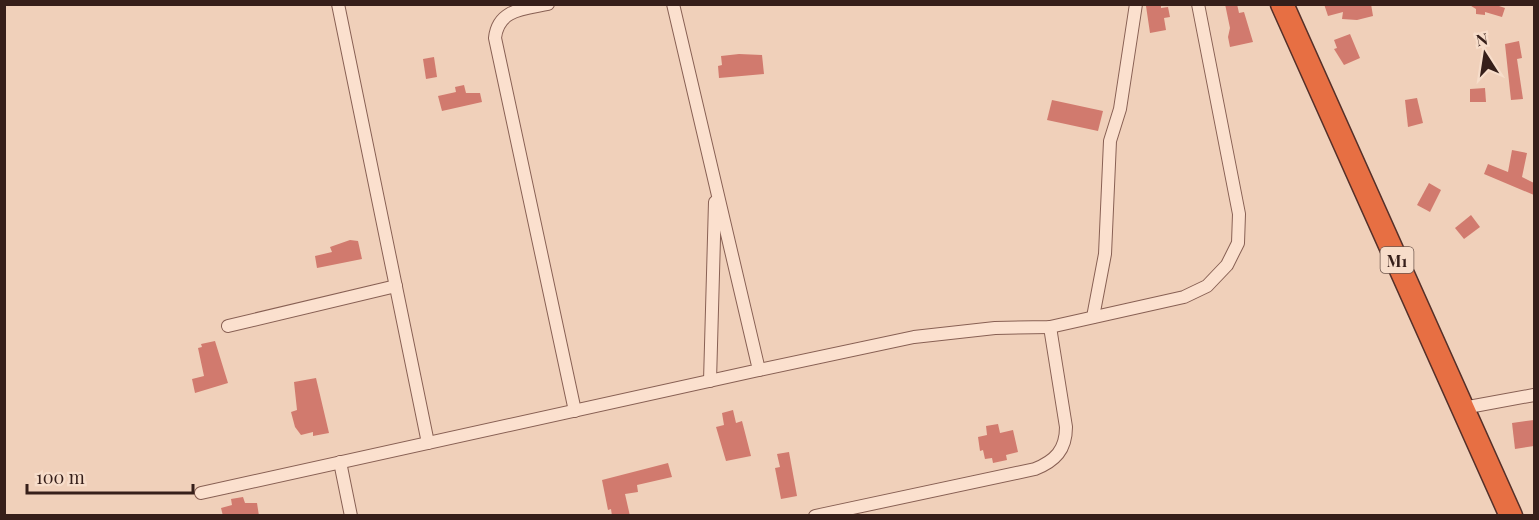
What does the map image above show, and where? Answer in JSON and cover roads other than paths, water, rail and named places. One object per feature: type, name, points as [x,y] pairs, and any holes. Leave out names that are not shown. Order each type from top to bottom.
[{"type":"highway","name":"M1","points":[[1282,4],[1511,516]]},
{"type":"street","points":[[338,4],[428,443]]},
{"type":"street","points":[[548,4],[515,11],[502,17],[496,27],[495,38],[575,411]]},
{"type":"street","points":[[673,4],[759,370]]},
{"type":"street","points":[[1093,317],[1105,254],[1110,141],[1120,109],[1136,4]]},
{"type":"street","points":[[201,493],[914,337],[995,328],[1050,327],[1184,297],[1207,286],[1227,265],[1238,243],[1239,214],[1198,4]]},
{"type":"street","points":[[710,381],[716,186]]},
{"type":"street","points":[[228,326],[396,286]]},
{"type":"street","points":[[815,516],[854,512],[1035,470],[1059,455],[1064,446],[1066,427],[1050,327]]},
{"type":"street","points":[[1463,408],[1534,395]]},
{"type":"street","points":[[340,462],[351,516]]}]
